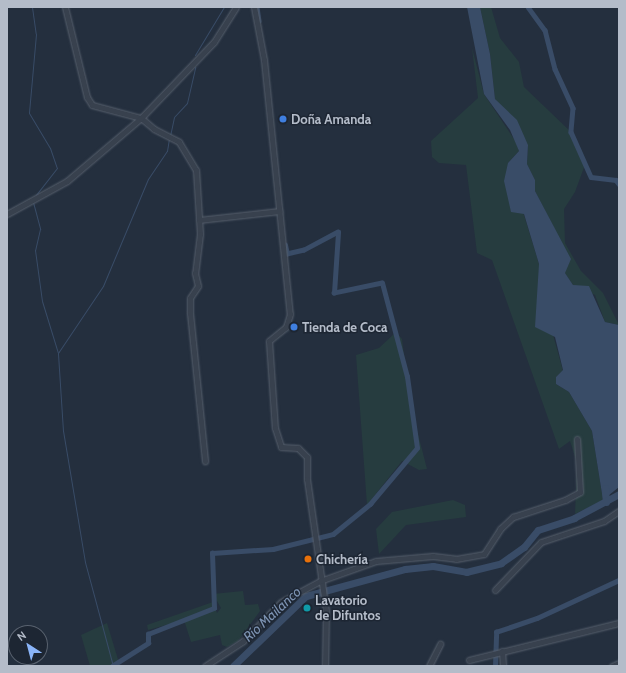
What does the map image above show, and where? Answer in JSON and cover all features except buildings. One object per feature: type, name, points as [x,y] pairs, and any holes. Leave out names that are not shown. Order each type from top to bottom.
[{"type":"street","points":[[65,7],[87,97],[92,105],[141,118],[154,129],[179,142],[190,158],[198,180],[199,220],[194,259],[198,286],[190,298],[190,313],[205,461]]},
{"type":"street","points":[[7,214],[67,181],[141,118],[185,68],[214,42],[236,7]]},
{"type":"street","points":[[254,7],[264,60],[290,314],[286,327],[270,341],[275,428],[281,447],[298,448],[307,457],[321,595],[326,611],[325,666]]},
{"type":"street","points":[[199,220],[279,211]]},
{"type":"street","points":[[205,666],[243,640],[281,602],[376,561],[434,556],[456,559],[484,554],[500,529],[513,518],[565,500],[580,492],[577,439]]},
{"type":"street","points":[[495,590],[541,542],[604,521],[619,511]]},
{"type":"street","points":[[469,660],[619,623]]},
{"type":"street","points":[[429,666],[440,644]]},
{"type":"street","points":[[502,651],[503,666]]},
{"type":"street","points":[[612,666],[619,663]]},
{"type":"green space","points":[[480,7],[491,7],[500,38],[519,62],[524,87],[571,132],[582,151],[586,162],[575,192],[564,209],[565,243],[581,271],[603,293],[619,325],[605,322],[595,295],[573,285],[564,272],[570,259],[535,191],[535,180],[527,164],[528,145],[495,99],[490,54]]},
{"type":"green space","points":[[472,48],[484,94],[516,142],[519,151],[508,163],[539,264],[539,284],[563,371],[556,377],[556,384],[569,392],[592,431],[603,500],[575,514],[577,463],[570,441],[559,449],[492,260],[477,253],[466,165],[439,163],[432,157],[431,141],[478,98]]},
{"type":"green space","points":[[396,332],[402,339],[410,403],[427,469],[419,470],[402,461],[367,505],[356,355],[379,348]]},
{"type":"green space","points":[[453,500],[465,505],[466,517],[406,525],[379,554],[376,529],[392,512]]},
{"type":"green space","points":[[243,591],[245,605],[258,604],[260,611],[238,641],[227,647],[222,645],[220,635],[191,642],[184,620],[148,630],[147,625],[213,602],[217,613],[221,608],[213,594]]},
{"type":"green space","points":[[107,623],[120,666],[90,666],[81,635]]},
{"type":"water","points":[[467,7],[480,7],[490,54],[495,99],[517,120],[528,145],[527,164],[535,180],[535,191],[571,259],[565,273],[573,285],[589,286],[605,322],[619,325],[619,487],[603,500],[592,431],[569,392],[556,384],[556,377],[563,370],[555,337],[535,327],[539,264],[524,214],[511,212],[504,181],[508,163],[519,151],[510,130],[484,94]]},
{"type":"waterway","points":[[32,7],[36,34],[29,113],[50,148],[57,168],[34,197]]},
{"type":"waterway","points":[[195,55],[224,7]]},
{"type":"waterway","points":[[257,7],[259,21]]},
{"type":"waterway","points":[[528,7],[545,30],[555,69],[573,108],[571,132],[591,177],[616,180],[619,184]]},
{"type":"waterway","points":[[170,136],[174,117],[187,103],[195,67]]},
{"type":"waterway","points":[[113,666],[85,562],[63,431],[58,353],[103,286],[148,179],[167,151],[169,139]]},
{"type":"waterway","points":[[33,202],[40,229],[35,250],[42,301],[58,353]]},
{"type":"waterway","points":[[112,666],[148,643],[148,634],[214,608],[212,553],[273,549],[333,534],[370,504],[417,448],[407,377],[382,283],[334,293],[338,232],[304,250],[287,254],[285,245]]},
{"type":"waterway","points":[[605,488],[606,502]]},
{"type":"waterway","name":"Río Mailanco","points":[[233,666],[306,596],[405,569],[433,566],[466,572],[501,563],[524,547],[538,530],[574,518],[619,494]]},
{"type":"waterway","points":[[495,666],[496,632],[537,618],[619,580]]},
{"type":"place","name":"Doña Amanda","points":[[283,119]]},
{"type":"place","name":"Tienda de Coca","points":[[294,327]]},
{"type":"place","name":"Chichería","points":[[308,559]]},
{"type":"place","name":"Lavatorio de Difuntos","points":[[307,608]]}]
